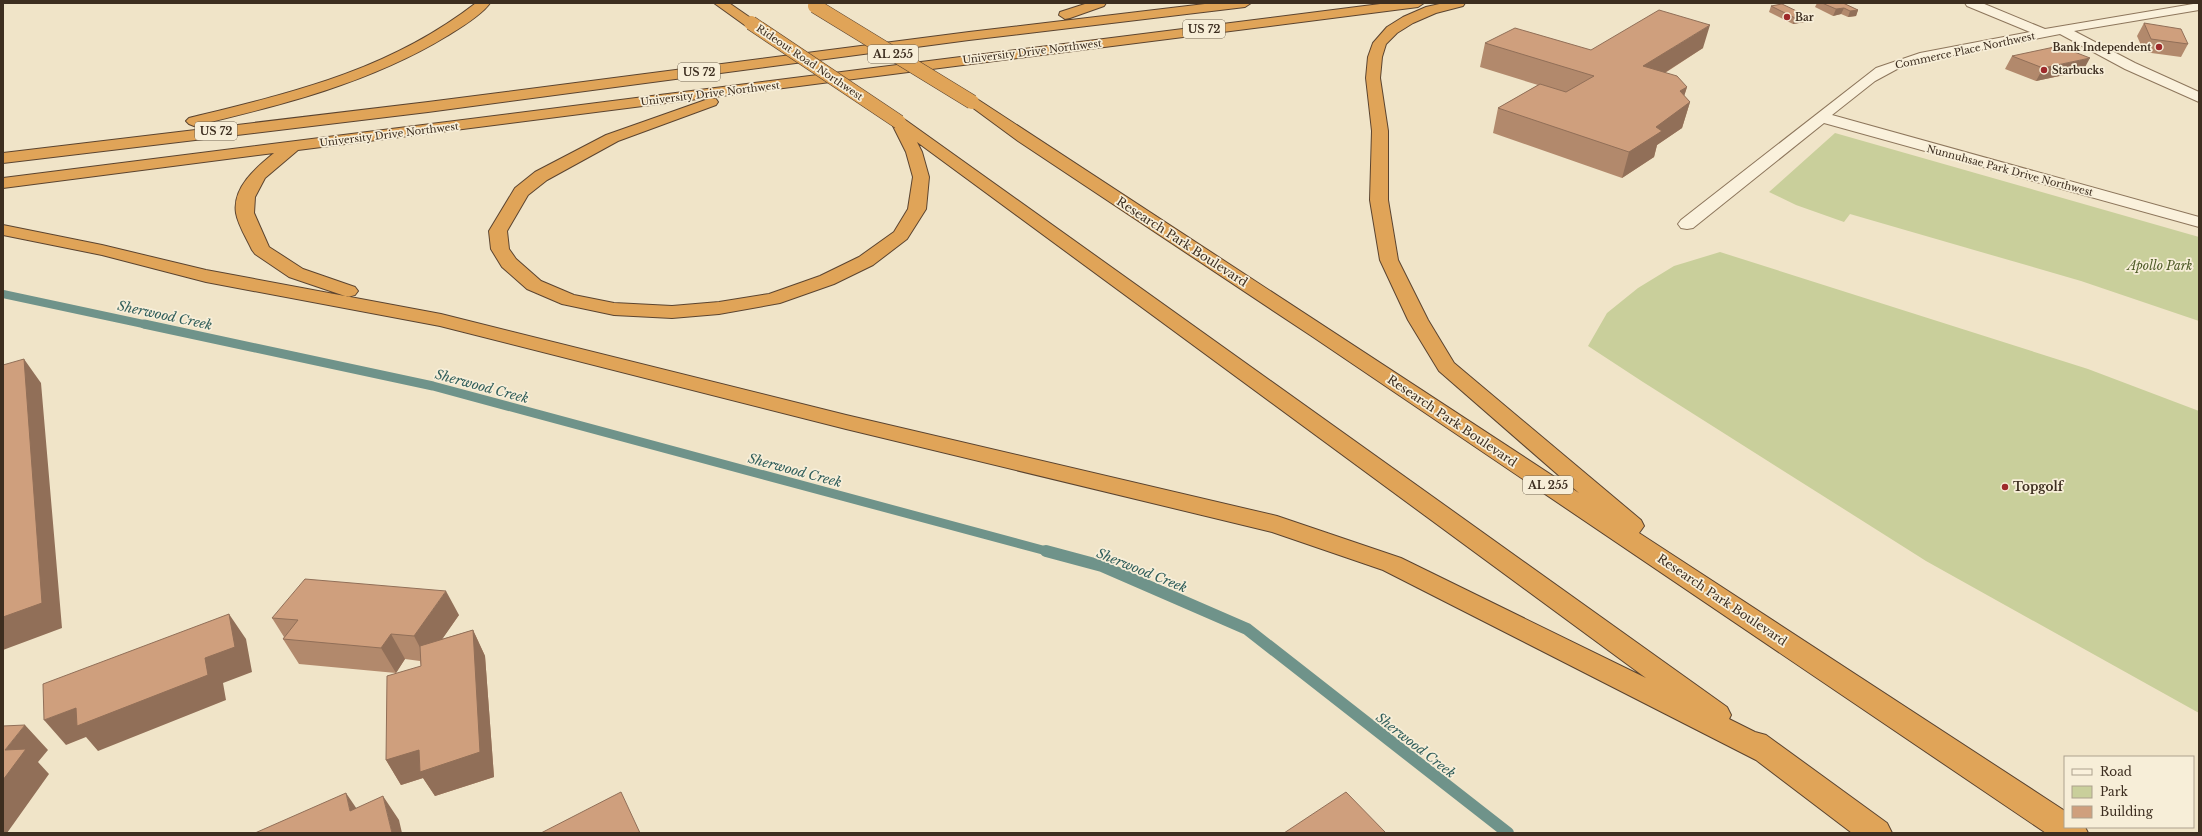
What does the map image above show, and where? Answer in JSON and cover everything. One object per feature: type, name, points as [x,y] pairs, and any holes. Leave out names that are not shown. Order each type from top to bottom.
[{"type":"highway","points":[[3,153],[180,124],[249,109],[296,96],[360,74],[400,56],[445,33],[484,3]]},
{"type":"highway","name":"Rideout Road Northwest","points":[[720,3],[899,122]]},
{"type":"highway","points":[[969,36],[1071,14],[1100,3]]},
{"type":"highway","name":"University Drive Northwest","points":[[3,158],[428,107],[969,36],[1245,3]]},
{"type":"highway","name":"University Drive Northwest","points":[[3,183],[1418,3]]},
{"type":"highway","points":[[1459,3],[1431,10],[1408,20],[1392,30],[1380,43],[1375,57],[1373,78],[1380,131],[1378,200],[1390,260],[1418,320],[1446,367],[1712,594]]},
{"type":"highway","name":"Research Park Boulevard","points":[[812,4],[972,102],[1024,138],[1269,298],[2064,828]]},
{"type":"highway","points":[[1249,24],[1280,6]]},
{"type":"highway","points":[[765,86],[698,106],[612,138],[541,176],[521,192],[510,208],[498,231],[500,249],[509,263],[534,285],[569,300],[614,309],[672,312],[719,308],[773,299],[827,280],[866,261],[901,235],[917,209],[921,178],[914,152],[899,122]]},
{"type":"highway","points":[[428,107],[326,134],[292,146],[258,175],[246,197],[245,214],[261,250],[296,273],[441,320]]},
{"type":"highway","points":[[899,122],[1036,219],[1768,752],[1876,833]]},
{"type":"highway","points":[[3,230],[102,250],[206,276],[441,320],[846,422],[1277,525],[1392,564],[1768,752]]},
{"type":"street","points":[[1971,3],[2039,34],[2130,66]]},
{"type":"street","name":"Commerce Place Northwest","points":[[1687,224],[1886,67],[1911,60],[2039,34],[2199,6]]},
{"type":"street","points":[[2062,30],[2130,66],[2199,98]]},
{"type":"street","name":"Nunnuhsae Park Drive Northwest","points":[[1821,117],[2199,222]]},
{"type":"green space","name":"Apollo Park","points":[[1835,133],[2199,237],[2199,321],[2081,281],[1850,214],[1844,222],[1796,205],[1769,192]]},
{"type":"green space","name":"Topgolf","points":[[1720,252],[2088,369],[2199,411],[2199,713],[1926,561],[1588,346],[1607,313],[1638,288],[1674,266]]},
{"type":"building","points":[[1822,3],[1843,3],[1858,10],[1850,11],[1844,8],[1836,9]]},
{"type":"building","points":[[1782,4],[1807,16],[1795,18],[1771,6]]},
{"type":"building","points":[[1659,10],[1710,25],[1643,66],[1677,76],[1687,87],[1680,91],[1690,102],[1656,127],[1662,131],[1629,152],[1498,108],[1540,84],[1566,92],[1594,76],[1485,43],[1515,28],[1591,50]]},
{"type":"building","points":[[2144,23],[2181,29],[2188,44],[2151,39]]},
{"type":"building","points":[[2059,46],[2090,58],[2043,68],[2012,56]]},
{"type":"building","points":[[24,359],[42,603],[3,617],[3,365]]},
{"type":"building","points":[[305,579],[446,591],[414,636],[391,634],[381,648],[283,639],[298,620],[272,618]]},
{"type":"building","points":[[229,614],[235,647],[205,658],[208,675],[77,726],[76,708],[44,720],[43,684]]},
{"type":"building","points":[[473,630],[480,752],[420,772],[419,750],[386,760],[387,676],[421,666],[420,646]]},
{"type":"building","points":[[25,725],[5,750],[26,749],[3,780],[3,726]]},
{"type":"building","points":[[621,792],[640,833],[541,833]]},
{"type":"building","points":[[1346,792],[1386,833],[1284,833]]},
{"type":"building","points":[[346,793],[350,811],[383,796],[392,833],[255,833]]},
{"type":"waterway","name":"Sherwood Creek","points":[[3,294],[148,325]]},
{"type":"waterway","name":"Sherwood Creek","points":[[144,324],[433,386],[1050,552]]},
{"type":"waterway","name":"Sherwood Creek","points":[[1046,551],[1102,566],[1247,629],[1508,833]]},
{"type":"place","name":"Bar","points":[[1787,17]]},
{"type":"place","name":"Bank Independent","points":[[2159,47]]},
{"type":"place","name":"Starbucks","points":[[2044,70]]},
{"type":"place","name":"Topgolf","points":[[2005,487]]}]
